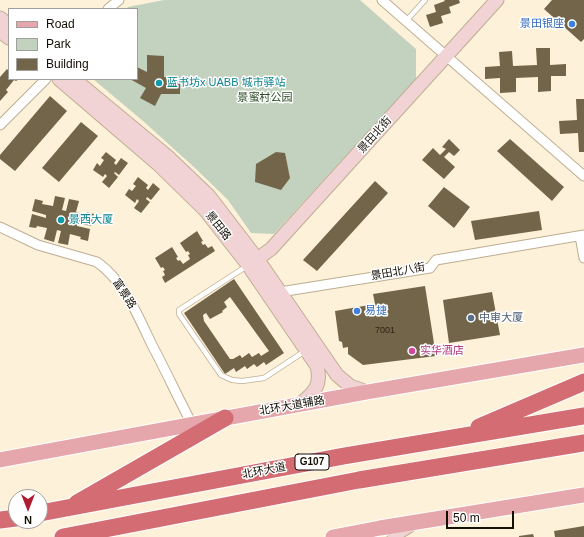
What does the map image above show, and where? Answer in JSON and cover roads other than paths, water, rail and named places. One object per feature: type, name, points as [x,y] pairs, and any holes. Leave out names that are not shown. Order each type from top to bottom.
[{"type":"highway","points":[[452,438],[584,382]]},
{"type":"highway","name":"北环大道","points":[[48,512],[344,456],[584,416]]},
{"type":"highway","points":[[66,509],[225,418]]},
{"type":"highway","name":"G107","points":[[63,537],[359,480],[584,443]]},
{"type":"main road","name":"景田北街","points":[[253,262],[271,250],[497,0]]},
{"type":"main road","points":[[0,18],[8,24]]},
{"type":"main road","points":[[0,31],[8,37]]},
{"type":"main road","name":"景田路","points":[[60,80],[158,164],[190,194],[280,292],[311,347],[319,374],[318,382],[313,392],[300,404]]},
{"type":"main road","name":"景田路","points":[[75,80],[186,173],[209,196],[222,211],[253,262],[311,347],[340,378],[354,388],[367,392]]},
{"type":"main road","name":"北环大道辅路","points":[[0,460],[367,392],[584,356]]},
{"type":"main road","points":[[333,537],[584,495]]},
{"type":"main road","points":[[394,537],[408,526],[417,522]]},
{"type":"street","points":[[109,8],[120,0]]},
{"type":"street","points":[[382,0],[584,176]]},
{"type":"street","points":[[0,125],[45,80]]},
{"type":"street","name":"富景路","points":[[0,227],[38,245],[97,262],[104,267],[117,282],[136,311],[192,424]]},
{"type":"street","points":[[582,235],[584,258]]},
{"type":"street","name":"景田北八街","points":[[280,292],[430,268],[436,260],[582,235]]},
{"type":"lane","points":[[406,21],[425,0]]},
{"type":"lane","points":[[253,262],[180,310],[179,314],[222,375],[232,380],[264,378],[311,347]]},
{"type":"place","name":"景田银座","points":[[572,24]]},
{"type":"place","name":"蓝书坊x UABB 城市驿站","points":[[159,83]]},
{"type":"place","name":"景西大厦","points":[[61,220]]},
{"type":"place","name":"易捷","points":[[357,311]]},
{"type":"place","name":"中审大厦","points":[[471,318]]},
{"type":"place","name":"实华酒店","points":[[412,351]]},
{"type":"park label","name":"景蜜村公园","points":[[265,98]]}]
